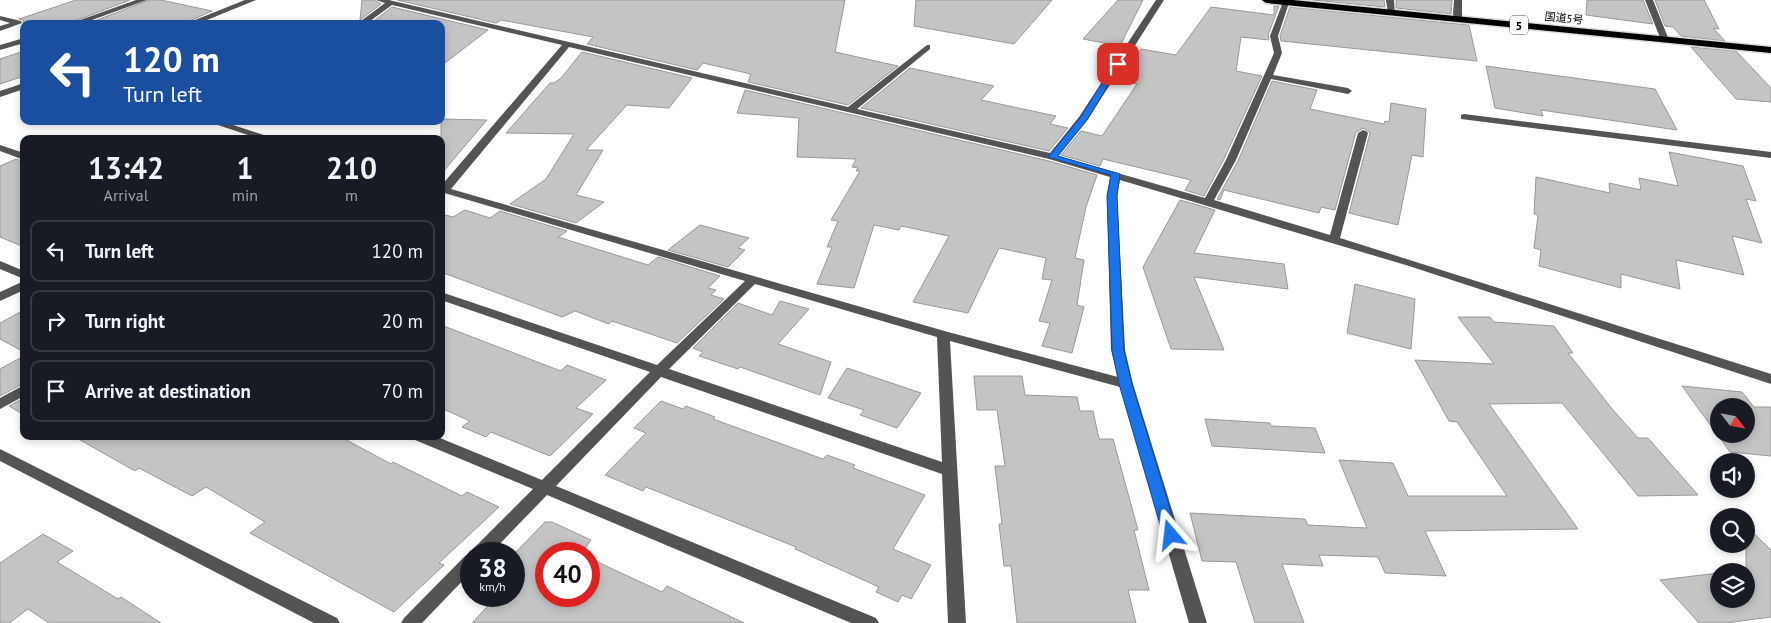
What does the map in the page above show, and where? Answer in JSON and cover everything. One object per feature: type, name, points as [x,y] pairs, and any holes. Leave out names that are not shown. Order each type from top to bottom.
[{"type":"highway","name":"国道5号","points":[[1266,0],[1771,50]]},
{"type":"street","points":[[85,20],[143,0]]},
{"type":"street","points":[[200,20],[252,0]]},
{"type":"street","points":[[380,0],[851,109],[1116,174],[1567,311],[1771,379]]},
{"type":"street","points":[[1052,157],[1083,120],[1160,0]]},
{"type":"street","points":[[1390,0],[1392,12]]},
{"type":"street","points":[[1458,0],[1457,14],[1460,19]]},
{"type":"street","points":[[1649,0],[1665,40]]},
{"type":"street","points":[[366,20],[390,2]]},
{"type":"street","points":[[1208,202],[1231,160],[1278,53],[1274,36],[1288,2]]},
{"type":"street","points":[[0,18],[18,23],[0,29]]},
{"type":"street","points":[[0,48],[20,41]]},
{"type":"street","points":[[445,186],[567,44]]},
{"type":"street","points":[[851,109],[927,47]]},
{"type":"street","points":[[1268,76],[1348,90]]},
{"type":"street","points":[[0,94],[20,87]]},
{"type":"street","points":[[1464,117],[1771,156]]},
{"type":"street","points":[[231,125],[260,135]]},
{"type":"street","points":[[1334,239],[1363,134]]},
{"type":"street","points":[[0,148],[20,156]]},
{"type":"street","points":[[1116,174],[1112,196],[1118,350],[1126,384],[1198,623]]},
{"type":"street","points":[[445,190],[943,335],[1126,384]]},
{"type":"street","points":[[0,265],[20,273]]},
{"type":"street","points":[[491,542],[658,372],[754,279]]},
{"type":"street","points":[[0,297],[20,287]]},
{"type":"street","points":[[445,297],[948,470]]},
{"type":"street","points":[[943,335],[948,470],[957,623]]},
{"type":"street","points":[[0,404],[20,392]]},
{"type":"street","points":[[430,440],[870,623]]},
{"type":"street","points":[[0,454],[331,623]]},
{"type":"street","points":[[410,623],[460,572]]},
{"type":"building","points":[[76,0],[130,0],[78,20],[19,19]]},
{"type":"building","points":[[149,0],[161,0],[212,11],[192,20],[97,20]]},
{"type":"building","points":[[362,0],[374,0],[381,4],[360,20]]},
{"type":"building","points":[[397,0],[845,0],[835,52],[898,66],[848,105],[748,82],[751,74],[703,63],[697,70],[587,44],[593,37],[501,20],[496,23]]},
{"type":"building","points":[[916,0],[1052,0],[1014,44],[914,26]]},
{"type":"building","points":[[1118,0],[1143,0],[1120,46],[1083,39]]},
{"type":"building","points":[[1312,0],[1384,0],[1385,7]]},
{"type":"building","points":[[1396,0],[1452,0],[1451,14],[1396,8]]},
{"type":"building","points":[[1587,0],[1643,0],[1653,24],[1586,15]]},
{"type":"building","points":[[1655,0],[1704,0],[1719,29],[1713,28],[1725,41],[1681,36],[1673,27],[1665,26]]},
{"type":"building","points":[[1274,6],[1279,6],[1268,35],[1269,40],[1241,37],[1236,71],[1262,76],[1224,159],[1204,196],[1185,190],[1191,180],[1103,159],[1100,166],[1061,155],[1081,131],[1102,136],[1137,84],[1119,81],[1141,49],[1176,55],[1211,7],[1274,15]]},
{"type":"building","points":[[392,7],[488,30],[445,63],[445,20],[375,20]]},
{"type":"building","points":[[1290,7],[1469,25],[1477,61],[1281,41],[1280,36]]},
{"type":"building","points":[[1691,47],[1736,51],[1771,88],[1771,102],[1736,99]]},
{"type":"building","points":[[20,52],[20,77],[0,84],[0,59]]},
{"type":"building","points":[[582,52],[692,78],[669,108],[627,105],[586,150],[603,150],[576,195],[604,202],[576,223],[510,204],[546,179],[574,134],[506,133],[550,83],[554,83],[561,78]]},
{"type":"building","points":[[1486,66],[1655,89],[1677,130],[1541,110],[1543,116],[1495,108]]},
{"type":"building","points":[[910,68],[994,86],[981,100],[1056,116],[1050,124],[1068,128],[1049,151],[861,108]]},
{"type":"building","points":[[1272,81],[1317,90],[1310,109],[1384,124],[1385,121],[1389,122],[1391,103],[1426,109],[1423,157],[1412,155],[1398,225],[1349,213],[1370,133],[1364,128],[1356,132],[1335,210],[1321,207],[1319,213],[1224,190],[1220,200],[1217,199],[1238,161]]},
{"type":"building","points":[[745,90],[1049,161],[1097,175],[1086,207],[1075,258],[1084,260],[1077,305],[1084,307],[1072,353],[1042,346],[1050,323],[1039,321],[1052,280],[1042,279],[1046,258],[999,248],[968,313],[913,302],[949,236],[901,226],[899,230],[874,225],[854,288],[817,284],[832,247],[827,247],[838,221],[831,220],[860,171],[856,171],[858,168],[852,167],[856,159],[797,157],[799,118],[737,113]]},
{"type":"building","points":[[445,119],[487,120],[445,169],[445,135],[441,135],[441,125],[445,125]]},
{"type":"building","points":[[1669,152],[1743,166],[1756,201],[1746,199],[1762,243],[1732,236],[1744,275],[1676,260],[1680,289],[1621,274],[1621,288],[1539,266],[1541,250],[1534,248],[1538,215],[1534,214],[1536,177],[1610,193],[1609,183],[1641,190],[1639,178],[1678,186]]},
{"type":"building","points":[[16,159],[20,160],[20,245],[0,237],[0,166]]},
{"type":"building","points":[[1180,200],[1215,210],[1194,253],[1284,264],[1288,289],[1194,277],[1224,350],[1171,349],[1143,267]]},
{"type":"building","points":[[465,210],[490,218],[500,211],[567,231],[558,237],[648,265],[658,257],[720,276],[708,288],[716,290],[711,295],[724,299],[677,343],[612,321],[609,324],[575,311],[562,317],[445,273],[445,215],[453,217]]},
{"type":"building","points":[[700,225],[749,238],[738,248],[745,250],[728,267],[668,250]]},
{"type":"building","points":[[1355,284],[1415,299],[1411,349],[1347,333]]},
{"type":"building","points":[[780,301],[809,309],[778,344],[831,362],[820,395],[740,367],[738,369],[699,356],[703,352],[693,348],[738,303],[772,315]]},
{"type":"building","points":[[20,312],[20,350],[0,339],[0,323]]},
{"type":"building","points":[[1458,317],[1490,317],[1494,322],[1554,326],[1573,353],[1568,353],[1613,410],[1638,438],[1648,438],[1698,495],[1638,496],[1562,403],[1489,404],[1578,529],[1425,531],[1446,576],[1385,573],[1378,557],[1319,555],[1323,566],[1282,564],[1304,623],[1255,623],[1236,562],[1202,561],[1190,513],[1305,519],[1308,525],[1367,528],[1339,460],[1393,463],[1408,496],[1507,496],[1457,422],[1449,421],[1415,360],[1494,364]]},
{"type":"building","points":[[445,327],[561,371],[567,365],[606,380],[576,408],[593,414],[550,456],[491,432],[486,437],[462,427],[470,421],[445,410]]},
{"type":"building","points":[[20,358],[20,385],[0,396],[0,369]]},
{"type":"building","points":[[847,368],[921,393],[897,428],[860,415],[864,410],[828,398]]},
{"type":"building","points":[[974,376],[1022,376],[1025,395],[1077,397],[1080,411],[1093,411],[1099,439],[1113,439],[1138,530],[1134,530],[1149,590],[1128,590],[1136,623],[1017,623],[1011,566],[1004,566],[999,524],[1002,524],[995,466],[1005,466],[997,410],[977,410]]},
{"type":"building","points":[[1682,386],[1742,392],[1747,398],[1710,398],[1710,424]]},
{"type":"building","points":[[20,400],[20,413],[9,406]]},
{"type":"building","points":[[661,401],[683,409],[686,406],[715,417],[713,419],[823,459],[827,455],[855,465],[853,468],[925,495],[893,549],[931,565],[911,599],[902,595],[898,602],[876,592],[879,587],[795,549],[796,547],[646,487],[643,491],[605,475],[646,433],[634,428]]},
{"type":"building","points":[[1755,407],[1771,407],[1771,456],[1730,452],[1723,443],[1755,443]]},
{"type":"building","points":[[1205,419],[1270,423],[1271,426],[1315,428],[1325,453],[1212,446]]},
{"type":"building","points":[[80,440],[346,440],[391,464],[393,462],[462,496],[467,492],[499,507],[439,563],[444,565],[394,612],[250,533],[265,522],[206,487],[192,496],[139,468],[135,471]]},
{"type":"building","points":[[545,522],[552,522],[591,540],[590,542],[535,542],[535,607],[600,607],[600,563],[662,592],[667,586],[744,623],[472,623],[487,607],[525,607],[525,543]]},
{"type":"building","points":[[43,534],[73,551],[57,562],[118,599],[121,597],[161,623],[49,623],[28,609],[9,623],[0,623],[0,563]]},
{"type":"building","points":[[1755,535],[1771,550],[1771,617],[1726,623],[1699,623],[1660,580],[1710,574],[1710,608],[1755,608],[1755,563],[1746,563],[1746,553],[1755,553]]},
{"type":"route","points":[[1118,64],[1083,120],[1052,157],[1116,174],[1112,196],[1118,350],[1126,384],[1171,535]]}]
